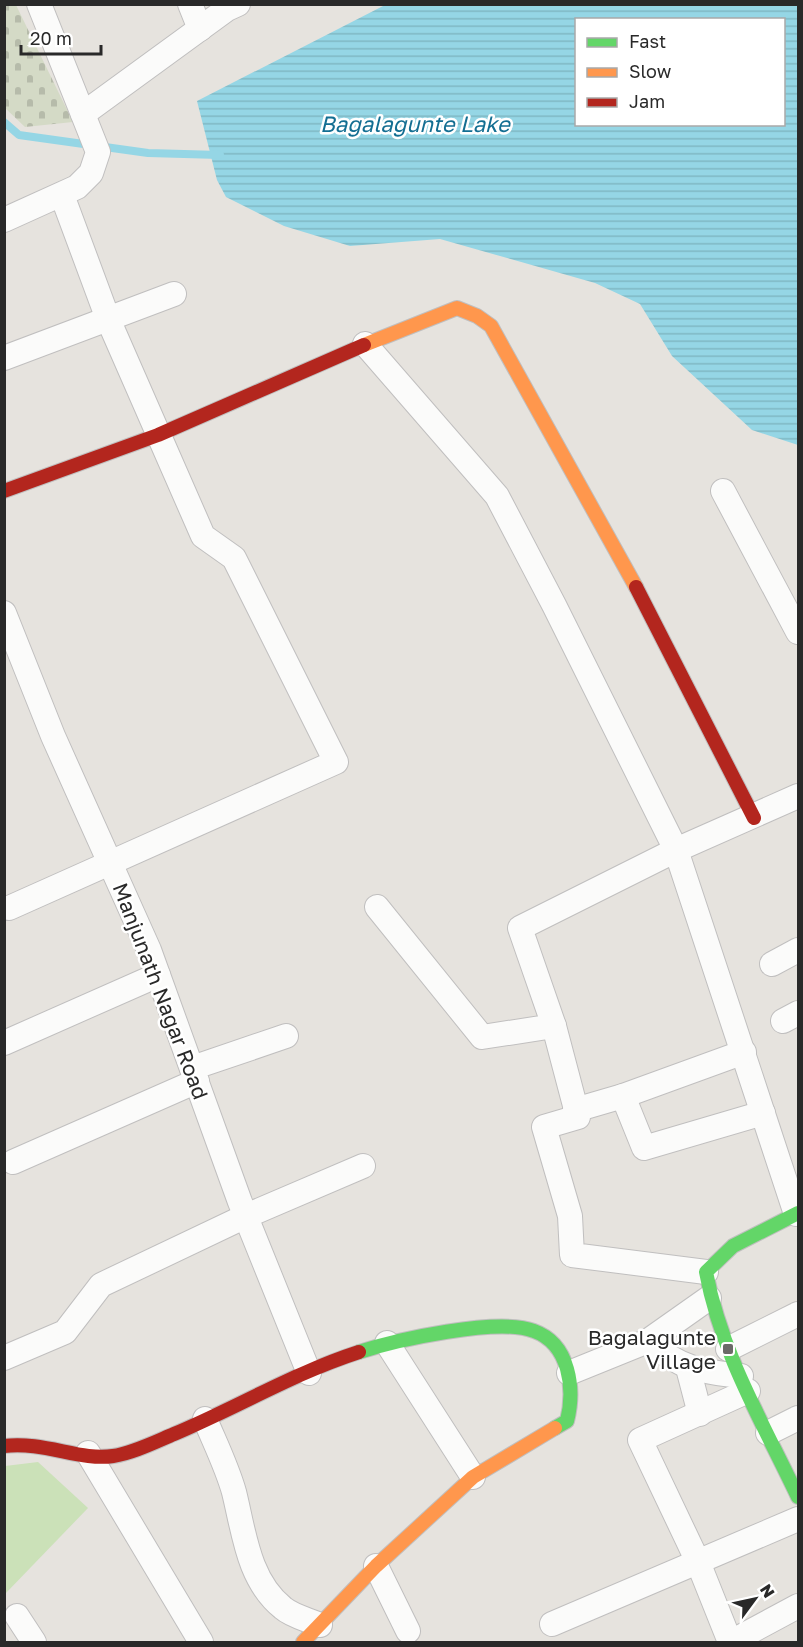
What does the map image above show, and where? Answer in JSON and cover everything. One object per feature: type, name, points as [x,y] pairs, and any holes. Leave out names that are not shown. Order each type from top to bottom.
[{"type":"street","points":[[4,220],[77,187],[91,173],[98,152],[39,4]]},
{"type":"street","points":[[190,4],[200,28]]},
{"type":"street","points":[[83,114],[200,28],[238,4]]},
{"type":"street","points":[[9,908],[336,762],[234,558],[203,536],[108,319],[62,195]]},
{"type":"street","points":[[4,358],[174,294]]},
{"type":"street","points":[[4,491],[158,435],[365,344],[457,308],[477,316],[491,326],[623,562],[753,818]]},
{"type":"street","points":[[365,344],[497,496],[676,850],[797,1214],[733,1246],[706,1272]]},
{"type":"street","points":[[723,491],[798,632]]},
{"type":"street","name":"Manjunath Nagar Road","points":[[4,613],[53,736],[158,975],[246,1216],[309,1372]]},
{"type":"street","points":[[706,1272],[572,1255],[570,1216],[544,1127],[578,1117],[554,1026],[520,928],[676,850],[753,818],[798,796]]},
{"type":"street","points":[[377,907],[482,1037],[554,1026]]},
{"type":"street","points":[[772,964],[798,951]]},
{"type":"street","points":[[4,1043],[158,975]]},
{"type":"street","points":[[14,1162],[194,1074],[286,1036]]},
{"type":"street","points":[[575,1110],[623,1096],[744,1052]]},
{"type":"street","points":[[623,1096],[644,1148],[763,1113]]},
{"type":"street","points":[[4,1358],[65,1332],[101,1284],[246,1216],[363,1166]]},
{"type":"street","points":[[706,1272],[709,1298],[728,1349],[798,1495]]},
{"type":"street","points":[[570,1373],[648,1341],[709,1298]]},
{"type":"street","points":[[728,1349],[798,1314]]},
{"type":"street","points":[[4,1446],[29,1443],[114,1457],[309,1372],[387,1343],[432,1334],[529,1327],[546,1337],[559,1353],[570,1373],[573,1401],[567,1421],[473,1477],[376,1566],[303,1642]]},
{"type":"street","points":[[648,1341],[666,1357],[688,1368],[745,1384]]},
{"type":"street","points":[[387,1343],[473,1477]]},
{"type":"street","points":[[688,1368],[699,1414]]},
{"type":"street","points":[[745,1384],[699,1414],[640,1440],[698,1562],[730,1642],[798,1606]]},
{"type":"street","points":[[768,1433],[798,1418]]},
{"type":"street","points":[[205,1419],[234,1491],[251,1560],[265,1589],[284,1609],[320,1625]]},
{"type":"street","points":[[88,1453],[201,1642]]},
{"type":"street","points":[[552,1624],[798,1519]]},
{"type":"street","points":[[376,1566],[408,1631]]},
{"type":"street","points":[[17,1616],[34,1642]]},
{"type":"green space","points":[[4,5],[16,5],[73,122],[25,127],[5,108]]},
{"type":"green space","points":[[38,1462],[88,1508],[5,1594],[5,1466]]},
{"type":"water","name":"Bagalagunte Lake","points":[[385,5],[798,5],[798,445],[752,430],[672,356],[640,304],[595,283],[440,239],[350,246],[284,226],[226,197],[217,180],[197,101]]},
{"type":"waterway","points":[[4,122],[19,135],[148,153],[220,155]]},
{"type":"traffic: fast","points":[[798,1213],[733,1246],[706,1272],[713,1302],[732,1359],[798,1497]]},
{"type":"traffic: fast","points":[[359,1352],[421,1336],[473,1328],[518,1327],[534,1331],[546,1337],[555,1346],[562,1357],[570,1382],[567,1421],[555,1428]]},
{"type":"traffic: slow","points":[[364,345],[457,308],[477,316],[491,326],[636,587]]},
{"type":"traffic: slow","points":[[303,1642],[376,1566],[473,1477],[555,1428]]},
{"type":"traffic: jam","points":[[4,491],[158,435],[364,345]]},
{"type":"traffic: jam","points":[[636,587],[754,818]]},
{"type":"traffic: jam","points":[[4,1446],[33,1446],[100,1457],[121,1455],[197,1424],[311,1370],[359,1352]]},
{"type":"place","name":"Bagalagunte Village","points":[[728,1349]]}]
